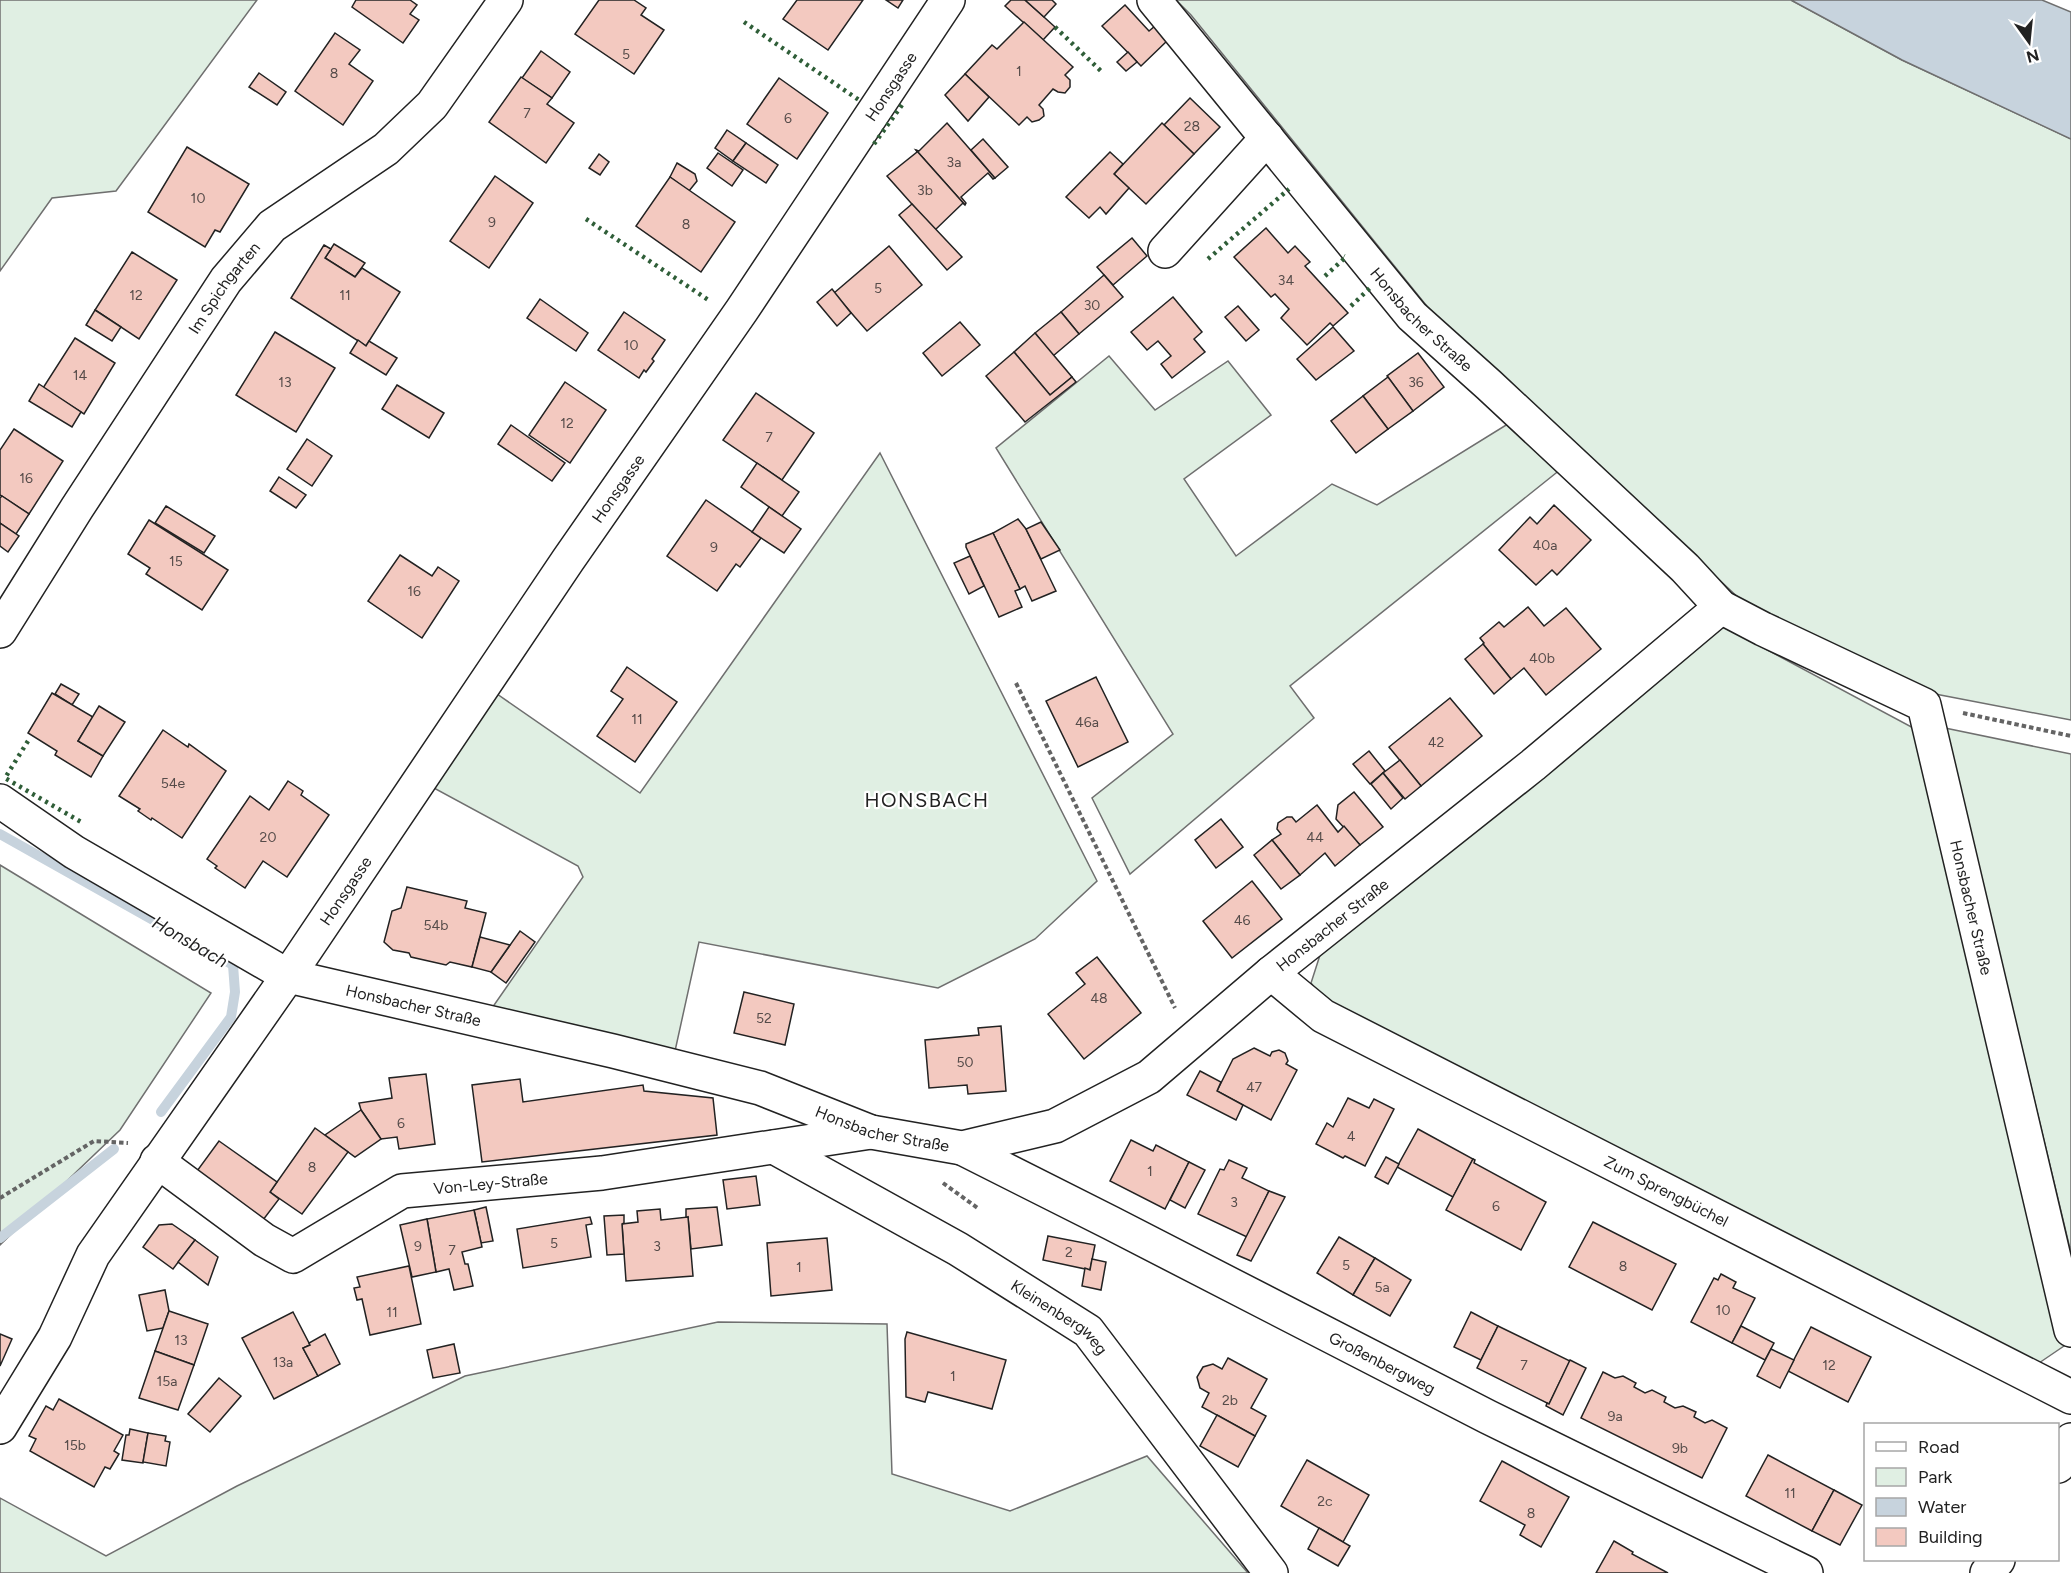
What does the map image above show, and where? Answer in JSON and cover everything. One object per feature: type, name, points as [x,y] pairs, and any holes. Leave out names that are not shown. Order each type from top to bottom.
[{"type":"street","name":"Im Spichgarten","points":[[0,631],[76,508],[226,280],[272,226],[386,149],[432,105],[506,0]]},
{"type":"street","name":"Honsgasse","points":[[288,975],[568,560],[742,310],[948,0]]},
{"type":"street","name":"Honsbacher Straße","points":[[1154,0],[1412,316],[1685,567],[1721,607],[1924,705],[2071,1330]]},
{"type":"street","points":[[1165,251],[1267,138]]},
{"type":"street","name":"Honsbacher Straße","points":[[0,801],[74,852],[288,975],[760,1088],[871,1132],[962,1148],[1055,1126],[1149,1077],[1271,973],[1533,765],[1721,607]]},
{"type":"street","name":"Zum Sprengbüchel","points":[[1271,973],[1323,1016],[2071,1396]]},
{"type":"street","points":[[0,1427],[55,1338],[93,1255],[156,1161],[288,975]]},
{"type":"street","name":"Von-Ley-Straße","points":[[156,1161],[264,1240],[293,1256],[402,1191],[602,1173],[871,1132]]},
{"type":"street","name":"Kleinenbergweg","points":[[774,1147],[958,1249],[1088,1331],[1271,1573]]},
{"type":"street","name":"Großenbergweg","points":[[962,1148],[1111,1222],[1488,1417],[1806,1573]]},
{"type":"street","points":[[2059,1464],[2071,1440]]},
{"type":"street","points":[[1987,1573],[1997,1561]]},
{"type":"path","points":[[1016,683],[1191,1041]]},
{"type":"path","points":[[1924,705],[2071,736]]},
{"type":"path","points":[[0,1198],[94,1141],[127,1142],[156,1161]]},
{"type":"green space","points":[[0,0],[257,0],[116,191],[52,198],[0,271]]},
{"type":"green space","points":[[1176,0],[1791,0],[1902,60],[2071,139],[2071,720],[1930,693],[1743,602],[1430,310],[1191,15]]},
{"type":"green space","points":[[1109,356],[1155,410],[1228,361],[1271,415],[1184,479],[1236,556],[1332,484],[1377,505],[1511,422],[1561,469],[1290,686],[1314,718],[1130,874],[1092,798],[1173,734],[996,448]]},
{"type":"green space","points":[[880,453],[1097,881],[1035,939],[938,988],[699,942],[675,1051],[492,1008],[583,877],[578,866],[432,787],[497,694],[640,793]]},
{"type":"green space","points":[[1719,624],[1919,731],[2064,1346],[2039,1363],[1330,1009],[1311,983],[1321,952]]},
{"type":"green space","points":[[1945,728],[2071,754],[2071,1253]]},
{"type":"green space","points":[[0,865],[211,993],[120,1130],[0,1245]]},
{"type":"green space","points":[[718,1322],[887,1324],[892,1474],[1010,1511],[1147,1456],[1248,1573],[0,1573],[0,1498],[106,1556],[237,1486],[465,1376]]},
{"type":"water","points":[[1791,0],[2042,0],[2071,12],[2071,139],[1902,60]]},
{"type":"building","points":[[356,0],[410,0],[417,5],[410,14],[419,20],[403,43],[352,7]]},
{"type":"building","points":[[599,0],[634,0],[646,8],[641,15],[664,30],[634,74],[575,34]]},
{"type":"building","points":[[797,0],[863,0],[828,50],[783,19]]},
{"type":"building","points":[[886,0],[903,0],[898,8]]},
{"type":"building","points":[[1011,0],[1025,0],[1055,27],[1043,40],[1005,6]]},
{"type":"building","points":[[1025,0],[1052,0],[1056,4],[1044,17]]},
{"type":"building","points":[[1125,5],[1149,31],[1155,26],[1168,40],[1141,66],[1102,26]]},
{"type":"building","points":[[1024,22],[1073,67],[1065,75],[1070,80],[1070,87],[1065,93],[1053,89],[1039,105],[1043,109],[1044,116],[1032,122],[1027,117],[1019,125],[965,74],[992,45],[997,49]]},
{"type":"building","points":[[335,33],[360,50],[349,64],[373,81],[343,125],[295,91]]},
{"type":"building","points":[[541,51],[570,72],[552,98],[522,78]]},
{"type":"building","points":[[1128,52],[1137,62],[1126,71],[1117,62]]},
{"type":"building","points":[[259,73],[286,92],[277,105],[249,87]]},
{"type":"building","points":[[965,74],[989,97],[968,121],[945,95]]},
{"type":"building","points":[[521,77],[552,98],[547,104],[574,123],[546,163],[489,122]]},
{"type":"building","points":[[779,78],[828,113],[797,159],[747,124]]},
{"type":"building","points":[[1190,98],[1220,127],[1194,154],[1164,125]]},
{"type":"building","points":[[947,123],[995,178],[993,179],[988,173],[961,197],[965,205],[916,150],[919,151]]},
{"type":"building","points":[[1162,123],[1194,154],[1146,204],[1114,174]]},
{"type":"building","points":[[727,130],[746,143],[733,161],[715,148]]},
{"type":"building","points":[[983,139],[1008,167],[995,178],[971,150]]},
{"type":"building","points":[[746,143],[778,165],[766,183],[733,161]]},
{"type":"building","points":[[187,147],[249,184],[220,232],[215,230],[205,247],[148,212]]},
{"type":"building","points":[[916,150],[965,205],[963,203],[935,230],[887,176],[917,152]]},
{"type":"building","points":[[1110,152],[1123,164],[1114,174],[1129,188],[1106,214],[1100,207],[1089,218],[1066,197]]},
{"type":"building","points":[[718,153],[743,170],[732,186],[707,168]]},
{"type":"building","points":[[599,154],[609,162],[600,175],[589,168]]},
{"type":"building","points":[[677,163],[695,174],[697,181],[689,191],[670,177]]},
{"type":"building","points":[[495,176],[533,203],[489,268],[450,241]]},
{"type":"building","points":[[670,177],[735,222],[701,272],[636,226]]},
{"type":"building","points":[[912,204],[962,257],[947,270],[899,215]]},
{"type":"building","points":[[1266,228],[1288,253],[1295,246],[1310,262],[1305,266],[1348,313],[1333,326],[1330,323],[1307,345],[1281,318],[1289,309],[1275,294],[1271,297],[1234,257]]},
{"type":"building","points":[[1132,238],[1147,256],[1113,285],[1097,267]]},
{"type":"building","points":[[334,244],[365,263],[355,277],[325,258]]},
{"type":"building","points":[[324,245],[331,249],[325,258],[355,277],[362,268],[400,292],[366,346],[291,298]]},
{"type":"building","points":[[889,246],[922,285],[867,331],[834,293]]},
{"type":"building","points":[[132,252],[177,280],[139,339],[95,310]]},
{"type":"building","points":[[1104,275],[1123,297],[1079,334],[1061,312]]},
{"type":"building","points":[[832,289],[851,313],[837,326],[817,302]]},
{"type":"building","points":[[1173,297],[1202,332],[1194,339],[1205,352],[1172,378],[1161,364],[1171,356],[1158,341],[1147,350],[1131,332]]},
{"type":"building","points":[[540,299],[588,333],[576,351],[527,318]]},
{"type":"building","points":[[1238,306],[1259,330],[1246,341],[1225,317]]},
{"type":"building","points":[[95,310],[121,327],[112,341],[86,325]]},
{"type":"building","points":[[624,312],[665,340],[652,359],[654,361],[639,378],[598,350]]},
{"type":"building","points":[[1061,312],[1079,334],[1053,356],[1035,333]]},
{"type":"building","points":[[960,322],[980,345],[942,376],[923,353]]},
{"type":"building","points":[[1333,327],[1354,351],[1316,380],[1297,359]]},
{"type":"building","points":[[275,332],[335,368],[296,432],[236,395]]},
{"type":"building","points":[[1035,333],[1072,377],[1050,395],[1014,352]]},
{"type":"building","points":[[75,338],[115,363],[84,414],[43,388]]},
{"type":"building","points":[[358,340],[366,346],[369,341],[397,358],[386,375],[350,353]]},
{"type":"building","points":[[1014,352],[1050,395],[1072,377],[1076,382],[1025,422],[986,376]]},
{"type":"building","points":[[1418,353],[1444,387],[1413,411],[1387,376]]},
{"type":"building","points":[[1388,377],[1413,411],[1388,429],[1363,396]]},
{"type":"building","points":[[565,382],[606,410],[570,463],[529,435]]},
{"type":"building","points":[[39,384],[81,412],[72,427],[29,401]]},
{"type":"building","points":[[397,385],[444,413],[429,438],[382,409]]},
{"type":"building","points":[[756,393],[814,433],[782,480],[723,440]]},
{"type":"building","points":[[1363,396],[1388,429],[1356,453],[1331,421]]},
{"type":"building","points":[[511,425],[565,463],[552,481],[498,444]]},
{"type":"building","points":[[14,429],[63,461],[29,514],[0,495],[0,450]]},
{"type":"building","points":[[307,439],[332,456],[312,486],[287,469]]},
{"type":"building","points":[[757,463],[799,492],[782,516],[741,487]]},
{"type":"building","points":[[279,477],[306,495],[296,508],[270,491]]},
{"type":"building","points":[[2,496],[29,514],[16,534],[0,523],[0,498]]},
{"type":"building","points":[[706,500],[761,538],[740,567],[736,564],[717,591],[667,556]]},
{"type":"building","points":[[1554,505],[1591,540],[1557,575],[1552,570],[1536,585],[1499,550],[1530,517],[1537,524]]},
{"type":"building","points":[[166,506],[215,536],[204,553],[155,523]]},
{"type":"building","points":[[769,507],[801,529],[784,553],[752,532]]},
{"type":"building","points":[[1018,519],[1026,529],[1056,591],[1032,601],[1025,586],[1020,589],[993,533]]},
{"type":"building","points":[[149,520],[228,570],[202,610],[146,574],[150,568],[128,554]]},
{"type":"building","points":[[1041,522],[1060,550],[1041,559],[1026,529]]},
{"type":"building","points":[[0,523],[19,536],[8,552],[0,546]]},
{"type":"building","points":[[993,533],[1020,589],[1015,591],[1022,607],[999,617],[966,547],[966,544]]},
{"type":"building","points":[[400,555],[432,576],[438,567],[459,581],[422,638],[368,601]]},
{"type":"building","points":[[970,556],[984,586],[969,594],[954,563]]},
{"type":"building","points":[[1528,607],[1544,626],[1566,608],[1601,649],[1546,695],[1524,668],[1511,679],[1480,638],[1499,622],[1504,627]]},
{"type":"building","points":[[1483,644],[1511,679],[1494,694],[1465,659]]},
{"type":"building","points":[[627,667],[677,702],[635,762],[597,736],[623,699],[611,691]]},
{"type":"building","points":[[1096,677],[1128,742],[1078,767],[1046,701]]},
{"type":"building","points":[[61,684],[79,694],[72,705],[55,694]]},
{"type":"building","points":[[52,693],[93,717],[78,741],[103,756],[91,777],[55,755],[57,751],[28,733]]},
{"type":"building","points":[[1450,698],[1482,736],[1421,786],[1389,747]]},
{"type":"building","points":[[99,706],[125,722],[103,756],[78,741]]},
{"type":"building","points":[[163,730],[188,747],[189,744],[226,771],[182,838],[152,818],[151,820],[138,811],[140,809],[119,796]]},
{"type":"building","points":[[1369,751],[1385,771],[1370,784],[1353,764]]},
{"type":"building","points":[[1400,760],[1421,786],[1405,799],[1383,773]]},
{"type":"building","points":[[1383,773],[1403,798],[1391,809],[1371,784]]},
{"type":"building","points":[[288,781],[303,791],[301,795],[329,815],[287,877],[263,861],[245,888],[215,868],[217,866],[207,859],[250,796],[269,810]]},
{"type":"building","points":[[1354,792],[1383,827],[1360,845],[1336,819],[1338,805]]},
{"type":"building","points":[[1317,805],[1338,832],[1344,826],[1360,845],[1335,866],[1325,853],[1300,875],[1272,840],[1281,834],[1277,829],[1278,823],[1287,817],[1292,817],[1296,822]]},
{"type":"building","points":[[1221,819],[1243,847],[1216,868],[1195,840]]},
{"type":"building","points":[[1272,840],[1300,875],[1281,889],[1254,855]]},
{"type":"building","points":[[1252,881],[1282,919],[1232,958],[1203,921]]},
{"type":"building","points":[[407,887],[467,901],[465,908],[486,913],[472,967],[450,962],[446,965],[411,957],[409,953],[393,950],[384,942],[392,911],[401,908]]},
{"type":"building","points":[[520,931],[535,942],[506,983],[491,972]]},
{"type":"building","points":[[480,937],[510,945],[491,972],[472,967]]},
{"type":"building","points":[[1097,957],[1141,1013],[1084,1059],[1048,1014],[1085,984],[1076,973]]},
{"type":"building","points":[[744,992],[794,1004],[785,1045],[734,1033]]},
{"type":"building","points":[[1001,1026],[1006,1091],[968,1094],[967,1085],[929,1088],[925,1040],[979,1035],[978,1028]]},
{"type":"building","points":[[1254,1048],[1270,1056],[1272,1052],[1279,1050],[1285,1053],[1288,1061],[1286,1064],[1297,1070],[1271,1120],[1217,1091],[1233,1059]]},
{"type":"building","points":[[1200,1071],[1221,1082],[1217,1091],[1243,1105],[1236,1120],[1187,1095]]},
{"type":"building","points":[[426,1074],[435,1144],[399,1149],[397,1137],[381,1139],[361,1110],[359,1103],[392,1098],[389,1078]]},
{"type":"building","points":[[520,1079],[523,1102],[643,1085],[644,1091],[713,1098],[717,1135],[482,1162],[472,1085]]},
{"type":"building","points":[[1348,1098],[1369,1108],[1374,1099],[1394,1109],[1365,1166],[1316,1144],[1327,1123],[1333,1127]]},
{"type":"building","points":[[361,1110],[381,1139],[355,1157],[325,1135]]},
{"type":"building","points":[[315,1128],[348,1152],[302,1214],[270,1192]]},
{"type":"building","points":[[1418,1129],[1473,1159],[1453,1197],[1397,1167]]},
{"type":"building","points":[[1131,1140],[1153,1151],[1156,1145],[1189,1162],[1165,1209],[1110,1181]]},
{"type":"building","points":[[219,1141],[277,1182],[270,1192],[279,1199],[263,1220],[197,1171]]},
{"type":"building","points":[[1386,1157],[1399,1164],[1388,1184],[1375,1177]]},
{"type":"building","points":[[1473,1159],[1474,1163],[1546,1202],[1521,1250],[1446,1210]]},
{"type":"building","points":[[1229,1160],[1247,1168],[1242,1178],[1269,1191],[1247,1237],[1198,1214],[1220,1169],[1224,1170]]},
{"type":"building","points":[[1189,1162],[1205,1170],[1185,1208],[1170,1200]]},
{"type":"building","points":[[756,1176],[760,1205],[727,1209],[723,1180]]},
{"type":"building","points":[[1269,1191],[1285,1197],[1251,1261],[1237,1255]]},
{"type":"building","points":[[486,1207],[493,1241],[481,1243],[474,1210]]},
{"type":"building","points":[[717,1207],[722,1245],[691,1249],[686,1209]]},
{"type":"building","points":[[660,1209],[661,1220],[688,1217],[693,1276],[626,1281],[622,1224],[638,1222],[637,1211]]},
{"type":"building","points":[[474,1210],[482,1247],[462,1252],[465,1264],[468,1264],[473,1286],[454,1290],[449,1269],[436,1272],[427,1219]]},
{"type":"building","points":[[624,1215],[622,1224],[624,1254],[607,1255],[604,1216]]},
{"type":"building","points":[[590,1217],[592,1224],[586,1225],[591,1257],[523,1268],[517,1229]]},
{"type":"building","points":[[427,1219],[436,1272],[412,1277],[400,1225]]},
{"type":"building","points":[[1593,1222],[1676,1264],[1652,1310],[1569,1267]]},
{"type":"building","points":[[172,1224],[195,1240],[173,1269],[143,1247],[159,1225]]},
{"type":"building","points":[[1048,1236],[1095,1245],[1090,1270],[1043,1260]]},
{"type":"building","points":[[1339,1237],[1375,1258],[1353,1295],[1317,1273]]},
{"type":"building","points":[[827,1238],[832,1290],[771,1296],[767,1243]]},
{"type":"building","points":[[195,1240],[218,1257],[208,1285],[178,1262]]},
{"type":"building","points":[[1375,1258],[1411,1280],[1390,1316],[1353,1295]]},
{"type":"building","points":[[1092,1259],[1106,1262],[1101,1290],[1082,1286],[1085,1268],[1090,1270]]},
{"type":"building","points":[[409,1266],[421,1324],[370,1335],[362,1299],[357,1300],[354,1288],[360,1287],[357,1277]]},
{"type":"building","points":[[1721,1274],[1736,1282],[1733,1288],[1755,1298],[1732,1343],[1691,1322],[1714,1278],[1718,1280]]},
{"type":"building","points":[[165,1290],[169,1311],[163,1328],[147,1331],[139,1295]]},
{"type":"building","points":[[169,1311],[208,1324],[194,1365],[155,1351]]},
{"type":"building","points":[[293,1312],[310,1345],[303,1348],[318,1376],[274,1399],[242,1338]]},
{"type":"building","points":[[1471,1312],[1498,1326],[1481,1360],[1454,1347]]},
{"type":"building","points":[[1498,1326],[1570,1361],[1549,1404],[1477,1368]]},
{"type":"building","points":[[1741,1326],[1774,1343],[1765,1360],[1732,1343]]},
{"type":"building","points":[[1811,1327],[1871,1357],[1848,1402],[1788,1371]]},
{"type":"building","points":[[907,1332],[1006,1360],[992,1409],[928,1392],[925,1402],[906,1397],[905,1339]]},
{"type":"building","points":[[0,1334],[12,1339],[0,1366]]},
{"type":"building","points":[[325,1334],[340,1364],[318,1376],[303,1348]]},
{"type":"building","points":[[454,1344],[460,1373],[433,1378],[427,1350]]},
{"type":"building","points":[[1771,1349],[1794,1360],[1780,1388],[1757,1376]]},
{"type":"building","points":[[155,1351],[194,1365],[178,1410],[139,1398]]},
{"type":"building","points":[[1228,1358],[1267,1379],[1251,1408],[1266,1416],[1255,1436],[1202,1407],[1209,1393],[1200,1388],[1197,1377],[1203,1367],[1213,1364],[1222,1369]]},
{"type":"building","points":[[1570,1360],[1586,1368],[1563,1415],[1546,1406]]},
{"type":"building","points":[[1603,1372],[1615,1378],[1623,1376],[1636,1383],[1634,1387],[1645,1393],[1652,1390],[1666,1397],[1664,1402],[1675,1408],[1683,1406],[1696,1412],[1694,1417],[1705,1423],[1712,1420],[1727,1428],[1702,1478],[1581,1418]]},
{"type":"building","points":[[219,1378],[241,1396],[210,1432],[188,1414]]},
{"type":"building","points":[[59,1399],[123,1435],[114,1451],[119,1454],[110,1469],[105,1467],[94,1487],[30,1451],[36,1439],[29,1436],[46,1406],[53,1410]]},
{"type":"building","points":[[1217,1415],[1255,1436],[1238,1467],[1200,1446]]},
{"type":"building","points":[[130,1429],[148,1433],[143,1463],[122,1460],[126,1435],[129,1435]]},
{"type":"building","points":[[148,1433],[166,1436],[165,1441],[170,1442],[166,1466],[143,1462]]},
{"type":"building","points":[[1768,1455],[1834,1490],[1812,1531],[1746,1496]]},
{"type":"building","points":[[1307,1460],[1369,1495],[1343,1542],[1281,1506]]},
{"type":"building","points":[[1502,1461],[1569,1497],[1541,1547],[1520,1535],[1525,1525],[1480,1501]]},
{"type":"building","points":[[1834,1490],[1862,1505],[1840,1545],[1812,1531]]},
{"type":"building","points":[[1319,1528],[1350,1546],[1338,1566],[1308,1549]]},
{"type":"building","points":[[1614,1541],[1633,1552],[1632,1554],[1668,1573],[1596,1573]]},
{"type":"waterway","name":"Honsbach","points":[[0,834],[233,965],[235,992],[231,1017],[161,1112]]},
{"type":"waterway","name":"Honsbach","points":[[0,1238],[114,1149]]},
{"type":"hedge","points":[[744,22],[859,100]]},
{"type":"hedge","points":[[1055,27],[1102,72]]},
{"type":"hedge","points":[[874,144],[902,105]]},
{"type":"hedge","points":[[1208,259],[1289,189]]},
{"type":"hedge","points":[[586,219],[710,301]]},
{"type":"hedge","points":[[1325,276],[1346,257],[1344,256]]},
{"type":"hedge","points":[[1351,306],[1370,286]]},
{"type":"hedge","points":[[28,741],[5,778],[83,823]]},
{"type":"district","name":"HONSBACH","points":[[927,800]]}]
